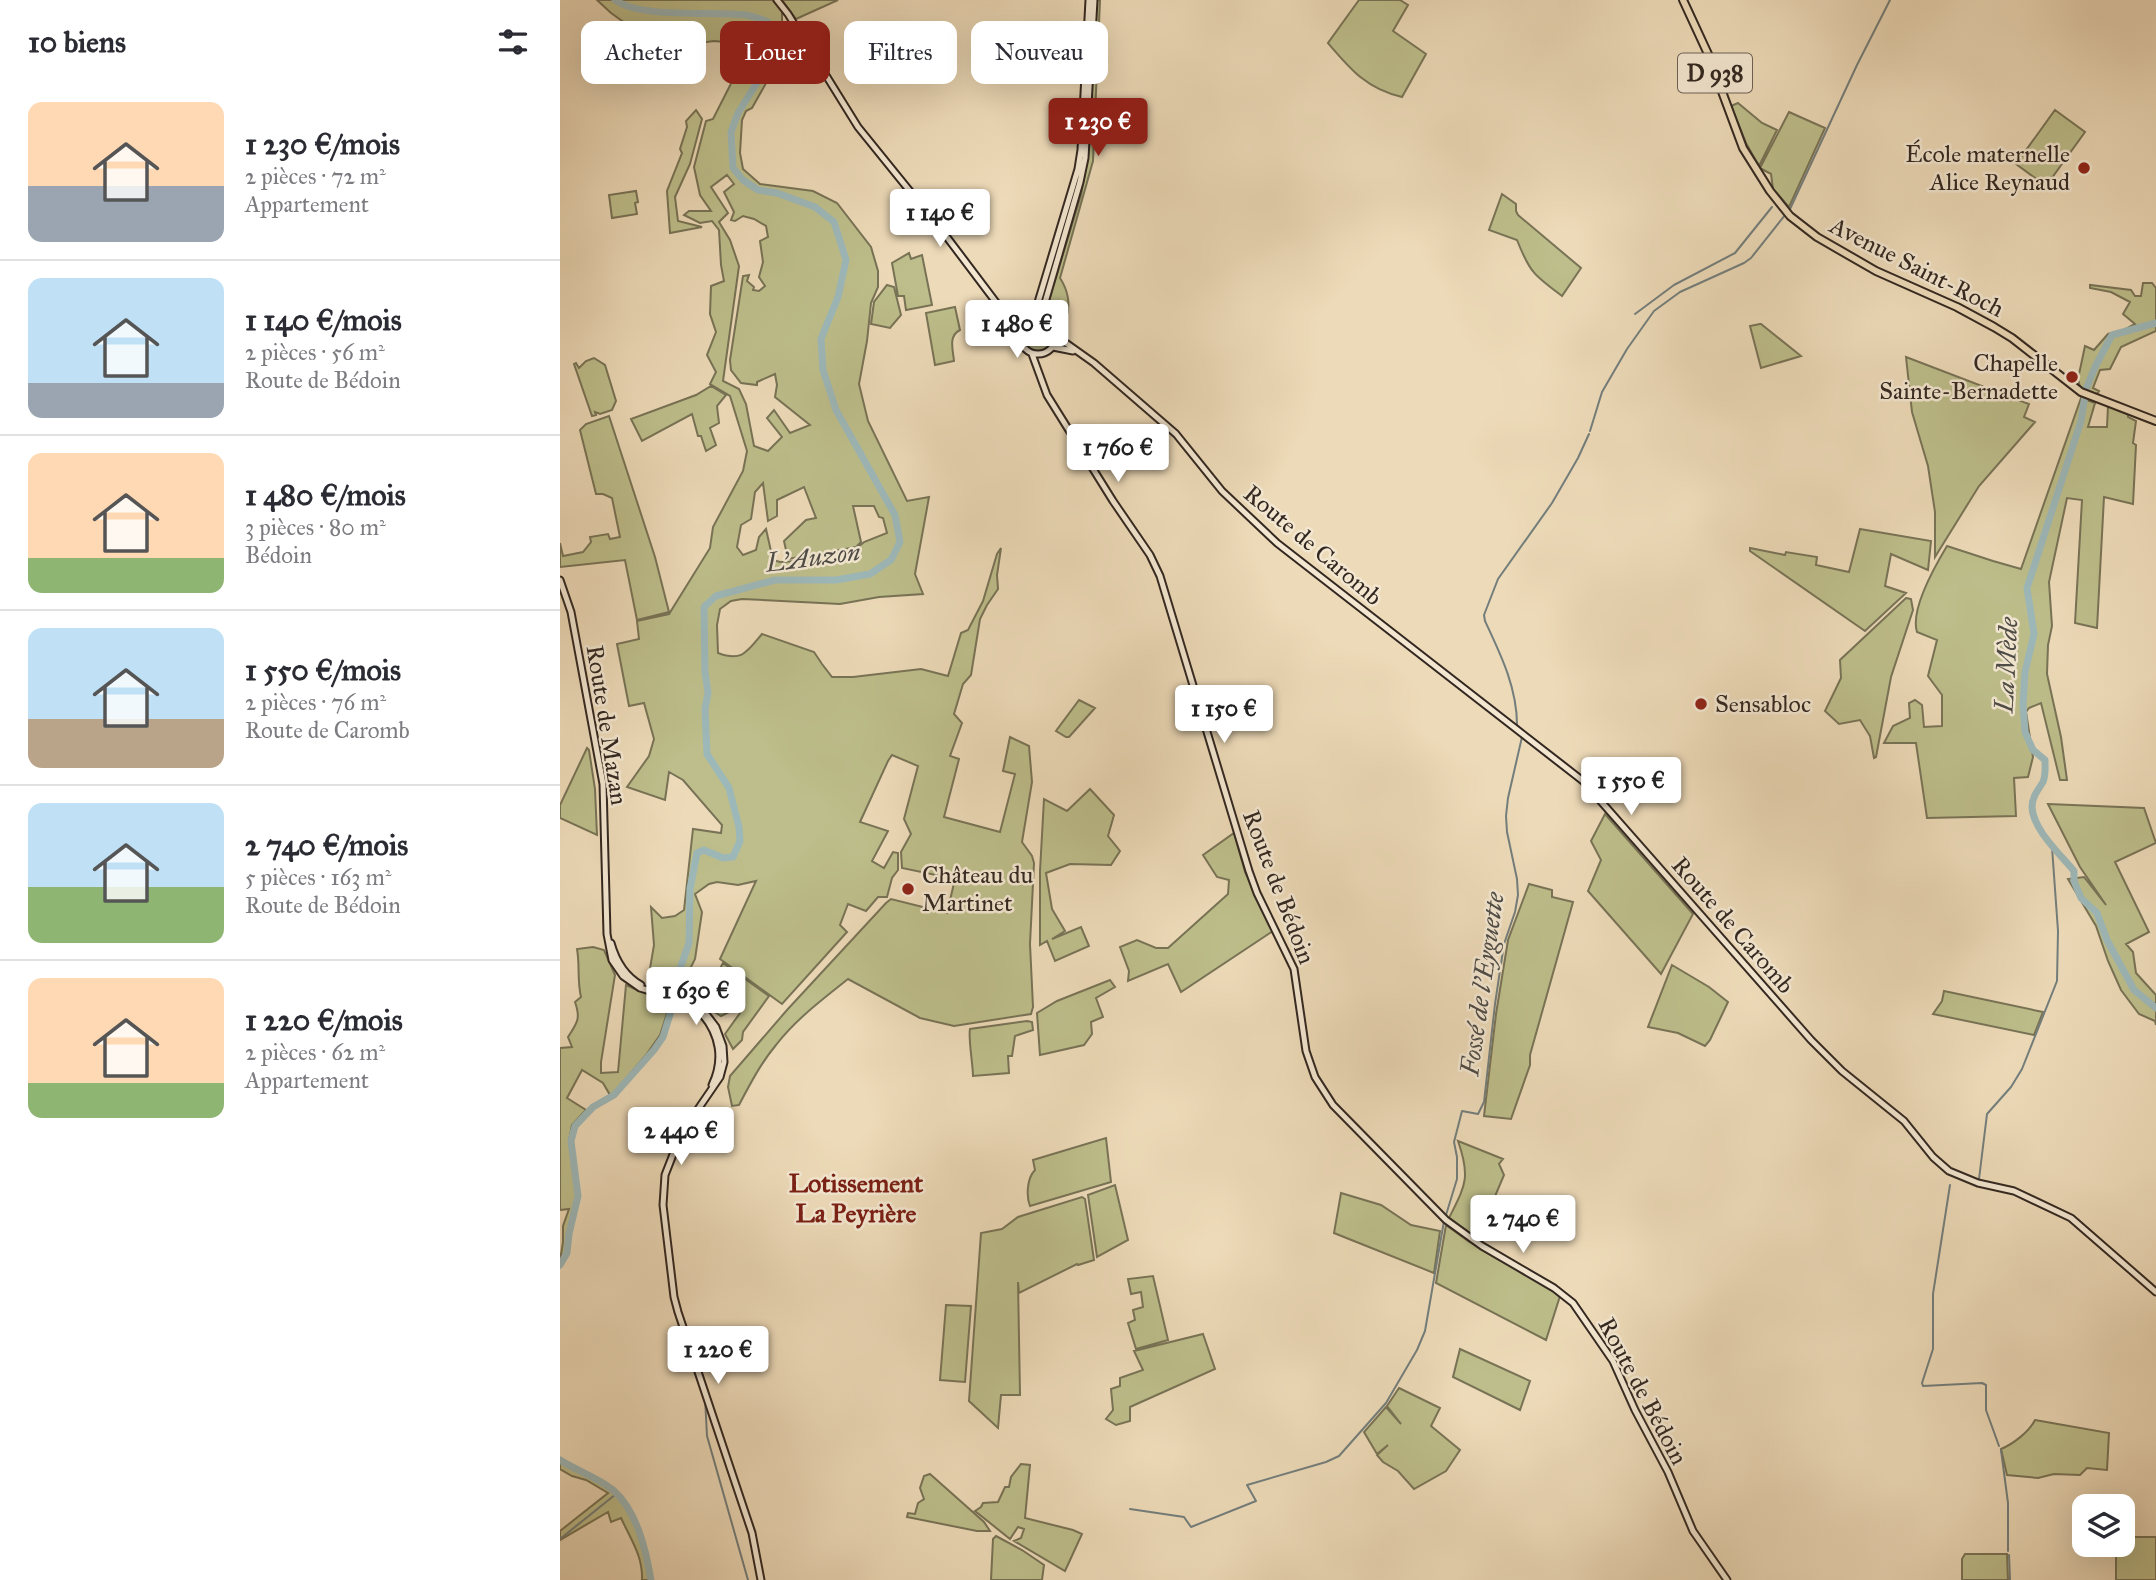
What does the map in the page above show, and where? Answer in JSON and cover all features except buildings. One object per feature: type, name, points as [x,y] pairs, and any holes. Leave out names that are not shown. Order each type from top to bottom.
[{"type":"main road","points":[[777,0],[858,127],[1002,310],[1020,334],[1021,344],[1032,354],[1042,354],[1053,347],[1083,355]]},
{"type":"main road","points":[[1033,319],[1078,169],[1088,0]]},
{"type":"main road","points":[[1053,347],[1056,336],[1054,328],[1046,320],[1044,306],[1085,158],[1094,0]]},
{"type":"main road","name":"Avenue Saint-Roch","points":[[1683,0],[1708,54],[1743,148],[1786,213],[1826,243],[1889,278],[1994,327],[2084,393],[2156,421]]},
{"type":"main road","points":[[1002,310],[1016,320],[1046,320]]},
{"type":"main road","points":[[1020,334],[1026,322]]},
{"type":"main road","name":"Route de Caromb","points":[[1056,336],[1122,386],[1176,433],[1222,491],[1277,543],[1583,782],[1811,1040],[1842,1071],[1904,1121],[1940,1164],[1959,1176],[2014,1191],[2071,1218],[2156,1292]]},
{"type":"main road","name":"Route de Bédoin","points":[[1032,354],[1054,407],[1150,555],[1160,576],[1249,871],[1294,969],[1306,1051],[1309,1064],[1321,1088],[1342,1115],[1446,1220],[1482,1246],[1555,1288],[1573,1303],[1613,1361],[1668,1472],[1693,1531],[1727,1580]]},
{"type":"main road","points":[[1041,379],[1042,354]]},
{"type":"main road","name":"Route de Mazan","points":[[560,580],[571,612],[603,784],[610,952],[619,971],[640,988],[689,1002],[705,1016],[718,1041],[718,1073],[709,1093],[681,1134],[668,1166],[663,1194],[667,1244],[678,1311],[752,1533],[761,1580]]},
{"type":"green space","points":[[597,0],[772,0],[782,9],[782,21],[720,21],[720,42],[706,42],[706,21],[622,21]]},
{"type":"green space","points":[[782,0],[838,0],[796,19]]},
{"type":"green space","points":[[1096,0],[1100,0],[1099,21],[1095,21]]},
{"type":"green space","points":[[1359,0],[1400,0],[1408,5],[1393,31],[1426,54],[1402,97],[1369,84],[1344,62],[1328,43]]},
{"type":"green space","points":[[731,84],[766,84],[742,120],[740,153],[743,169],[760,184],[813,191],[837,203],[871,247],[878,271],[878,287],[871,303],[859,384],[868,421],[907,501],[929,497],[915,574],[923,594],[879,597],[840,604],[742,599],[731,601],[720,609],[717,625],[718,653],[739,656],[762,634],[814,652],[832,677],[921,669],[948,676],[961,633],[968,630],[983,601],[1001,548],[998,589],[980,619],[971,675],[963,684],[954,714],[962,723],[950,756],[959,759],[944,817],[1000,832],[1015,774],[1003,771],[1010,737],[1029,746],[1032,782],[1022,842],[1034,863],[1030,944],[1031,1014],[954,1026],[920,1018],[848,979],[792,1027],[761,1066],[739,1105],[732,1106],[728,1087],[730,1076],[886,903],[891,899],[947,913],[955,879],[902,868],[901,852],[911,834],[904,819],[918,766],[892,755],[860,822],[888,831],[872,861],[884,868],[893,852],[898,853],[898,870],[892,878],[887,897],[878,897],[866,911],[848,904],[840,925],[847,932],[782,1004],[720,959],[756,881],[738,885],[717,882],[695,894],[702,912],[695,959],[687,975],[705,992],[694,1001],[647,986],[654,945],[651,907],[662,918],[675,916],[684,910],[693,829],[721,833],[722,825],[683,780],[669,772],[665,800],[627,787],[649,756],[654,739],[644,703],[629,706],[617,644],[639,639],[637,621],[669,614],[710,548],[713,527],[743,471],[747,451],[730,396],[710,384],[716,372],[707,355],[716,332],[710,314],[711,286],[724,281],[719,230],[712,221],[700,223],[684,215],[689,211],[711,211],[700,195],[694,167],[706,121],[713,119]],"holes":[[[727,175],[734,184],[724,192],[734,212],[731,220],[735,221],[743,216],[754,219],[766,226],[768,237],[760,241],[763,262],[759,277],[765,286],[759,291],[753,290],[754,287],[747,281],[749,275],[743,276],[730,360],[731,370],[741,383],[757,385],[757,382],[775,374],[775,397],[810,425],[790,433],[774,410],[767,418],[782,437],[768,451],[754,446],[746,404],[739,389],[723,381],[739,266],[730,240],[719,222],[728,213],[711,187]],[[763,483],[768,521],[777,516],[777,500],[804,487],[816,518],[806,520],[784,541],[788,559],[856,547],[861,542],[853,506],[874,506],[879,517],[883,518],[887,533],[864,542],[856,549],[780,562],[773,560],[766,529],[759,537],[756,550],[743,555],[737,547],[741,525],[751,519],[755,492]]]},
{"type":"green space","points":[[1092,84],[1096,84],[1093,161],[1060,278],[1068,298],[1068,314],[1066,319],[1058,320],[1051,315],[1048,304],[1081,195],[1088,157]]},
{"type":"green space","points":[[1738,103],[1762,123],[1777,130],[1759,166],[1731,106]]},
{"type":"green space","points":[[696,110],[702,119],[690,164],[675,197],[678,221],[702,227],[670,233],[667,191],[682,153],[680,149],[687,127],[686,121]]},
{"type":"green space","points":[[2055,110],[2085,132],[2046,186],[2016,164]]},
{"type":"green space","points":[[1789,112],[1825,128],[1789,207],[1773,189],[1771,174],[1760,168]]},
{"type":"green space","points":[[636,191],[637,214],[612,218],[609,195]]},
{"type":"green space","points":[[1502,194],[1516,204],[1518,215],[1581,268],[1562,296],[1534,273],[1517,240],[1489,230]]},
{"type":"green space","points":[[909,253],[911,259],[922,255],[932,305],[906,310],[904,296],[898,296],[892,263]]},
{"type":"green space","points":[[2143,283],[2152,283],[2156,288],[2156,331],[2121,347],[2110,369],[2100,370],[2093,388],[2099,391],[2096,395],[2080,387],[2078,379],[2085,346],[2094,350],[2108,334],[2135,324],[2123,314],[2130,302],[2111,292],[2090,288],[2090,285],[2131,290],[2135,296],[2141,296]]},
{"type":"green space","points":[[887,285],[894,287],[901,315],[890,328],[871,324],[874,302]]},
{"type":"green space","points":[[955,307],[960,330],[953,340],[954,361],[935,365],[926,313]]},
{"type":"green space","points":[[1038,321],[1049,325],[1053,336],[1049,347],[1038,351],[1027,347],[1023,336],[1027,325]]},
{"type":"green space","points":[[1761,324],[1801,356],[1761,368],[1750,326]]},
{"type":"green space","points":[[1906,357],[2029,404],[2024,417],[2035,422],[1979,486],[1935,557],[1935,512],[1928,466],[1912,412]]},
{"type":"green space","points":[[594,358],[605,365],[616,401],[612,410],[600,414],[595,412],[596,415],[592,416],[574,364],[579,368]]},
{"type":"green space","points":[[711,386],[726,395],[717,406],[719,423],[710,428],[716,445],[706,451],[701,436],[698,436],[692,414],[642,441],[631,419],[696,395]]},
{"type":"green space","points":[[2081,398],[2095,403],[2088,427],[2107,427],[2108,406],[2128,414],[2128,417],[2136,421],[2133,443],[2136,445],[2133,504],[2104,497],[2097,628],[2075,623],[2082,500],[2067,498],[2049,582],[2052,626],[2047,674],[2067,780],[2060,780],[2041,703],[2026,712],[2033,757],[2028,777],[2014,778],[2016,816],[1927,818],[1916,743],[1884,743],[1893,726],[1910,718],[1909,703],[1915,700],[1922,705],[1924,727],[1942,726],[1942,695],[1928,676],[1937,640],[1917,632],[1920,600],[1947,546],[2021,569]]},
{"type":"green space","points":[[609,416],[655,557],[669,612],[637,620],[625,560],[560,567],[560,543],[563,556],[583,552],[591,542],[590,537],[608,534],[610,539],[620,537],[612,498],[596,494],[580,430],[586,424]]},
{"type":"green space","points":[[1860,529],[1931,541],[1928,570],[1891,554],[1885,586],[1906,593],[1865,631],[1750,551],[1750,548],[1785,555],[1786,552],[1817,557],[1816,565],[1849,572]]},
{"type":"green space","points":[[1906,598],[1911,599],[1913,610],[1891,677],[1874,758],[1870,736],[1860,720],[1839,724],[1825,711],[1841,678],[1840,660]]},
{"type":"green space","points":[[1079,700],[1095,708],[1069,737],[1066,737],[1056,731]]},
{"type":"green space","points":[[587,748],[595,789],[597,835],[560,818],[560,805]]},
{"type":"green space","points":[[1090,789],[1114,815],[1108,836],[1120,851],[1111,865],[1070,864],[1046,873],[1052,909],[1065,931],[1052,939],[1081,927],[1089,946],[1055,961],[1047,941],[1040,945],[1044,799],[1067,811]]},
{"type":"green space","points":[[2048,804],[2144,808],[2156,843],[2115,862],[2149,932],[2126,944],[2133,952],[2136,973],[2156,995],[2156,1025],[2155,1021],[2139,1014],[2121,990],[2096,926],[2068,879],[2084,877],[2106,905],[2080,867]]},
{"type":"green space","points":[[1605,814],[1693,914],[1661,974],[1588,891],[1601,860],[1591,841]]},
{"type":"green space","points":[[1234,833],[1245,872],[1273,931],[1181,992],[1168,964],[1128,981],[1129,971],[1120,947],[1137,940],[1156,948],[1168,948],[1228,894],[1229,880],[1217,877],[1203,855]]},
{"type":"green space","points":[[1529,884],[1552,890],[1552,897],[1573,902],[1530,1055],[1530,1065],[1511,1119],[1484,1116],[1508,940]]},
{"type":"green space","points":[[593,947],[604,950],[615,975],[601,1073],[618,1072],[626,985],[670,1004],[660,1035],[613,1094],[610,1095],[603,1083],[582,1070],[567,1098],[586,1110],[572,1125],[569,1141],[577,1196],[565,1253],[560,1261],[563,1226],[569,1209],[560,1210],[560,1048],[572,1047],[568,1037],[578,1017],[575,1002],[581,997],[577,949]]},
{"type":"green space","points":[[723,963],[769,996],[743,1032],[742,1040],[733,1049],[725,1034],[740,1013],[735,1009],[721,1016],[705,1006],[707,993]]},
{"type":"green space","points":[[1672,965],[1728,1002],[1705,1046],[1678,1033],[1648,1027]]},
{"type":"green space","points":[[1110,980],[1115,987],[1096,998],[1103,1017],[1091,1022],[1092,1034],[1084,1045],[1040,1055],[1037,1013],[1057,1001]]},
{"type":"green space","points":[[1944,991],[2043,1012],[2034,1035],[1933,1014],[1942,1001]]},
{"type":"green space","points":[[1032,1022],[1033,1030],[1015,1036],[1012,1056],[1008,1056],[1009,1073],[973,1076],[970,1029]]},
{"type":"green space","points":[[1106,1138],[1111,1182],[1030,1206],[1028,1187],[1035,1170],[1033,1160]]},
{"type":"green space","points":[[1458,1141],[1503,1159],[1499,1164],[1504,1175],[1477,1239],[1449,1218],[1459,1198],[1465,1173]]},
{"type":"green space","points":[[1115,1185],[1128,1240],[1097,1257],[1088,1195]]},
{"type":"green space","points":[[1341,1193],[1381,1205],[1411,1225],[1440,1231],[1434,1273],[1334,1233]]},
{"type":"green space","points":[[1082,1197],[1085,1199],[1094,1260],[1077,1264],[1019,1293],[1018,1282],[1020,1395],[1001,1395],[998,1428],[969,1401],[981,1233],[1002,1229],[1018,1217]]},
{"type":"green space","points":[[1446,1225],[1560,1296],[1546,1340],[1436,1283]]},
{"type":"green space","points":[[1153,1276],[1168,1340],[1136,1349],[1128,1323],[1135,1320],[1133,1310],[1143,1307],[1141,1292],[1131,1294],[1128,1279]]},
{"type":"green space","points":[[946,1305],[971,1306],[965,1382],[940,1380]]},
{"type":"green space","points":[[1203,1334],[1215,1369],[1130,1407],[1130,1421],[1116,1425],[1106,1419],[1113,1410],[1111,1389],[1120,1386],[1120,1378],[1143,1370],[1134,1351]]},
{"type":"green space","points":[[1460,1349],[1530,1381],[1520,1410],[1453,1377]]},
{"type":"green space","points":[[1399,1388],[1440,1408],[1431,1426],[1460,1450],[1446,1471],[1414,1489],[1398,1471],[1377,1455],[1388,1445],[1377,1454],[1364,1432],[1386,1407],[1401,1424],[1387,1406]]},
{"type":"green space","points":[[2035,1420],[2109,1433],[2107,1470],[2087,1468],[2080,1475],[2054,1474],[2038,1478],[2007,1475],[2001,1449],[2020,1437]]},
{"type":"green space","points":[[560,1462],[600,1482],[620,1500],[638,1532],[649,1580],[642,1580],[638,1556],[621,1518],[611,1522],[608,1512],[560,1540],[560,1531],[608,1493],[560,1469]]},
{"type":"green space","points":[[1021,1464],[1030,1465],[1025,1518],[1082,1534],[1065,1571],[1014,1541],[1021,1538],[1024,1529],[1018,1527],[1010,1539],[975,1511],[983,1503],[998,1502]]},
{"type":"green space","points":[[930,1474],[984,1522],[990,1531],[977,1531],[907,1517],[908,1513],[915,1514],[918,1503],[924,1499],[920,1488],[924,1476]]},
{"type":"green space","points":[[996,1536],[1044,1565],[1042,1580],[991,1580],[993,1539]]},
{"type":"green space","points":[[2135,1537],[2156,1537],[2156,1580],[2116,1580],[2116,1557],[2135,1557]]},
{"type":"green space","points":[[1965,1554],[2007,1554],[2008,1580],[1962,1580],[1962,1559]]},
{"type":"waterway","name":"L'Auzon","points":[[560,1265],[567,1253],[578,1196],[571,1141],[575,1126],[593,1107],[614,1095],[663,1037],[689,943],[690,889],[697,853],[704,850],[723,858],[733,857],[740,841],[729,788],[707,754],[705,709],[708,693],[704,607],[716,596],[775,580],[836,580],[870,574],[891,560],[900,542],[895,515],[836,410],[823,370],[821,339],[838,297],[846,260],[834,222],[815,207],[777,193],[758,190],[743,180],[733,168],[731,132],[738,113],[760,78],[770,47],[768,22],[746,15],[642,10],[615,0]]},
{"type":"waterway","name":"Fossé de l'Eyguette","points":[[1790,209],[1890,0]]},
{"type":"waterway","points":[[1635,314],[1674,285],[1735,253],[1772,207]]},
{"type":"waterway","name":"Fossé de l'Eyguette","points":[[1590,431],[1602,392],[1627,349],[1654,311],[1680,292],[1751,258],[1785,215]]},
{"type":"waterway","name":"La Mède","points":[[2156,323],[2112,335],[2086,389],[2081,421],[2027,588],[2034,634],[2025,672],[2023,705],[2025,732],[2033,750],[2045,760],[2044,779],[2032,803],[2037,824],[2048,842],[2074,871],[2074,881],[2081,898],[2097,913],[2107,940],[2134,990],[2156,1008]]},
{"type":"waterway","name":"Fossé de l'Eyguette","points":[[1524,732],[1517,725],[1511,685],[1484,615],[1498,579],[1552,503],[1589,434]]},
{"type":"waterway","name":"Fossé de l'Eyguette","points":[[1446,1215],[1457,1179],[1454,1142],[1462,1111],[1478,1114],[1484,1102],[1504,944],[1518,895],[1506,816],[1522,737]]},
{"type":"waterway","points":[[1979,1179],[1987,1114],[2011,1087],[2022,1069],[2057,981],[2058,931],[2052,847]]},
{"type":"waterway","points":[[1950,1185],[1933,1294],[1933,1349],[1922,1383],[1923,1386],[1986,1385],[1986,1410],[1999,1446]]},
{"type":"waterway","name":"Fossé de l'Eyguette","points":[[1130,1509],[1184,1517],[1191,1527],[1256,1501],[1247,1485],[1339,1456],[1386,1403],[1417,1350],[1425,1331],[1444,1221]]},
{"type":"waterway","points":[[705,1398],[707,1436],[748,1580]]},
{"type":"waterway","points":[[2001,1450],[2008,1503],[2008,1551]]},
{"type":"waterway","name":"L'Auzon","points":[[560,1460],[607,1485],[621,1499],[639,1532],[651,1580]]},
{"type":"waterway","points":[[560,1539],[616,1494]]},
{"type":"waterway","points":[[2009,1555],[2010,1580]]},
{"type":"place","name":"École maternelle Alice Reynaud","points":[[2084,168]]},
{"type":"place","name":"Chapelle Sainte-Bernadette","points":[[2072,377]]},
{"type":"place","name":"Sensabloc","points":[[1701,704]]},
{"type":"place","name":"Château du Martinet","points":[[908,889]]},
{"type":"district","name":"Lotissement La Peyrière","points":[[856,1198]]}]
